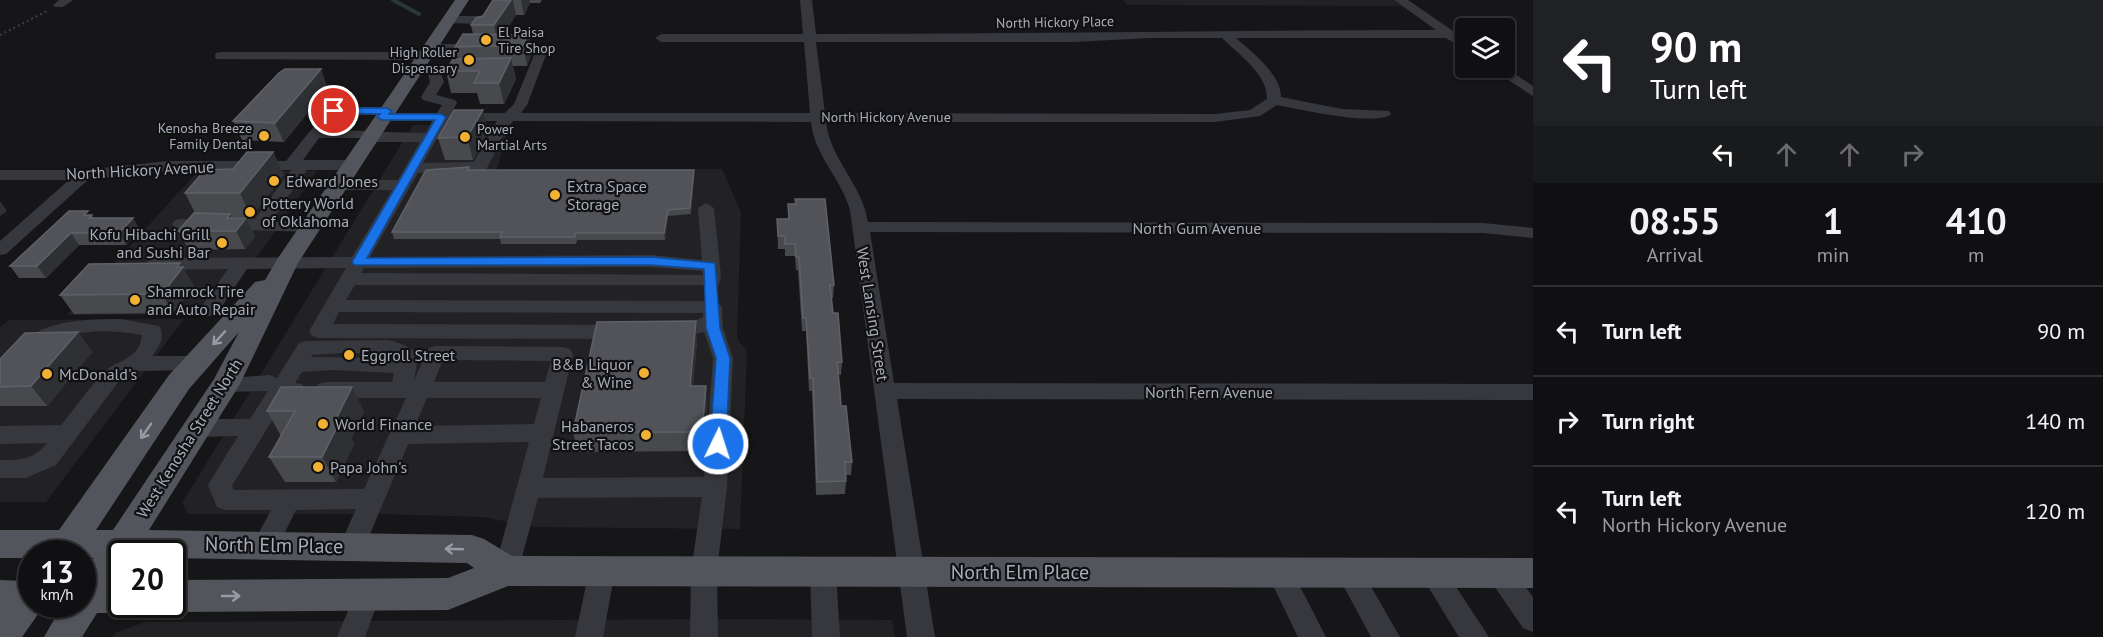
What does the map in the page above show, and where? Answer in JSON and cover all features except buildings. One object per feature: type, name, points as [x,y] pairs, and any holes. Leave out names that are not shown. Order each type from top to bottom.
[{"type":"main road","name":"West Kenosha Street North","points":[[126,540],[226,384],[286,263],[462,0]]},
{"type":"main road","name":"West Kenosha Street North","points":[[70,540],[179,382],[286,263]]},
{"type":"main road","name":"North Elm Place","points":[[0,544],[18,545]]},
{"type":"main road","name":"North Elm Place","points":[[186,544],[353,545],[472,549],[507,571]]},
{"type":"main road","name":"North Elm Place","points":[[186,596],[448,594],[507,571],[1533,573]]},
{"type":"main road","name":"West Kenosha Street North","points":[[62,637],[98,597],[108,576]]},
{"type":"main road","points":[[1,637],[18,605]]},
{"type":"street","name":"West Lansing Street","points":[[806,0],[820,138],[826,153],[853,194],[860,227],[921,637]]},
{"type":"street","points":[[1400,0],[1455,38]]},
{"type":"street","points":[[449,20],[484,20]]},
{"type":"street","name":"North Hickory Place","points":[[661,38],[1073,38],[1141,34],[1449,34]]},
{"type":"street","points":[[1225,34],[1269,79],[1274,88],[1274,100],[1342,113],[1384,114]]},
{"type":"street","points":[[221,56],[494,49]]},
{"type":"street","points":[[412,168],[480,167],[508,119],[526,74],[540,55]]},
{"type":"street","points":[[412,74],[440,74],[428,97],[450,103],[319,330],[643,332],[694,329],[712,313]]},
{"type":"street","points":[[1512,78],[1533,92]]},
{"type":"street","name":"North Hickory Avenue","points":[[508,119],[1215,118],[1257,112],[1268,107],[1274,100]]},
{"type":"street","points":[[334,111],[377,125],[508,119]]},
{"type":"street","points":[[260,224],[319,129],[508,119]]},
{"type":"street","points":[[230,181],[237,177],[247,165]]},
{"type":"street","name":"North Hickory Avenue","points":[[0,175],[84,175],[168,166],[351,165]]},
{"type":"street","points":[[0,250],[84,175]]},
{"type":"street","points":[[338,185],[403,185]]},
{"type":"street","points":[[192,207],[181,224],[260,224],[309,228]]},
{"type":"street","points":[[704,637],[704,571],[715,487],[723,358],[713,328],[706,208]]},
{"type":"street","name":"North Gum Avenue","points":[[860,227],[1483,228],[1533,233]]},
{"type":"street","points":[[209,310],[242,263]]},
{"type":"street","points":[[135,264],[286,263],[353,270],[711,273]]},
{"type":"street","points":[[333,306],[712,313]]},
{"type":"street","points":[[0,372],[22,348],[45,335],[67,327],[136,326],[152,331],[151,343],[136,364]]},
{"type":"street","points":[[353,545],[399,435],[409,384],[436,353],[563,354],[507,571]]},
{"type":"street","points":[[372,499],[226,500],[220,485],[254,427],[301,357],[337,355],[388,364],[409,384]]},
{"type":"street","points":[[0,470],[26,470],[48,459],[112,376],[136,364],[197,363]]},
{"type":"street","points":[[226,384],[269,383],[284,385],[291,390],[409,384],[554,390]]},
{"type":"street","name":"North Fern Avenue","points":[[885,391],[1533,392]]},
{"type":"street","points":[[198,428],[254,427]]},
{"type":"street","points":[[399,435],[542,433]]},
{"type":"street","points":[[0,435],[67,434]]},
{"type":"street","points":[[528,488],[715,487]]},
{"type":"street","points":[[266,544],[289,500]]},
{"type":"street","points":[[589,637],[602,571]]},
{"type":"street","points":[[823,572],[826,637]]},
{"type":"street","points":[[1349,572],[1386,637]]},
{"type":"street","points":[[1432,572],[1475,637]]},
{"type":"street","points":[[1500,572],[1533,619]]},
{"type":"street","points":[[1280,573],[1312,637]]},
{"type":"street","points":[[351,637],[367,596]]},
{"type":"path","points":[[0,35],[63,3]]},
{"type":"shaded area","points":[[1123,0],[1393,0],[1401,6],[1127,5]]},
{"type":"shaded area","points":[[510,124],[497,169],[722,169],[741,212],[737,339],[747,351],[740,529],[534,527],[483,517],[380,514],[188,514],[182,503],[413,125]]},
{"type":"shaded area","points":[[198,171],[317,171],[262,250],[211,314],[67,315]]},
{"type":"shaded area","points":[[184,319],[46,502],[0,502],[0,327],[9,320]]},
{"type":"shaded area","points":[[892,620],[895,637],[111,637],[117,632],[145,622]]},
{"type":"waterway","points":[[393,0],[419,14]]},
{"type":"place","name":"El Paisa Tire Shop","points":[[486,40]]},
{"type":"place","name":"High Roller Dispensary","points":[[469,60]]},
{"type":"place","name":"Kenosha Breeze Family Dental","points":[[264,136]]},
{"type":"place","name":"Power Martial Arts","points":[[465,137]]},
{"type":"place","name":"Edward Jones","points":[[274,181]]},
{"type":"place","name":"Extra Space Storage","points":[[555,195]]},
{"type":"place","name":"Pottery World of Oklahoma","points":[[250,212]]},
{"type":"place","name":"Kofu Hibachi Grill and Sushi Bar","points":[[222,243]]},
{"type":"place","name":"Shamrock Tire and Auto Repair","points":[[135,300]]},
{"type":"place","name":"Eggroll Street","points":[[349,355]]},
{"type":"place","name":"B&B Liquor & Wine","points":[[644,373]]},
{"type":"place","name":"McDonald's","points":[[47,374]]},
{"type":"place","name":"World Finance","points":[[323,424]]},
{"type":"place","name":"Habaneros Street Tacos","points":[[646,435]]},
{"type":"place","name":"Papa John's","points":[[318,467]]},
{"type":"route","points":[[334,111],[387,111],[382,117],[441,117],[358,262],[651,261],[710,266],[713,328],[723,358],[718,444]]}]
